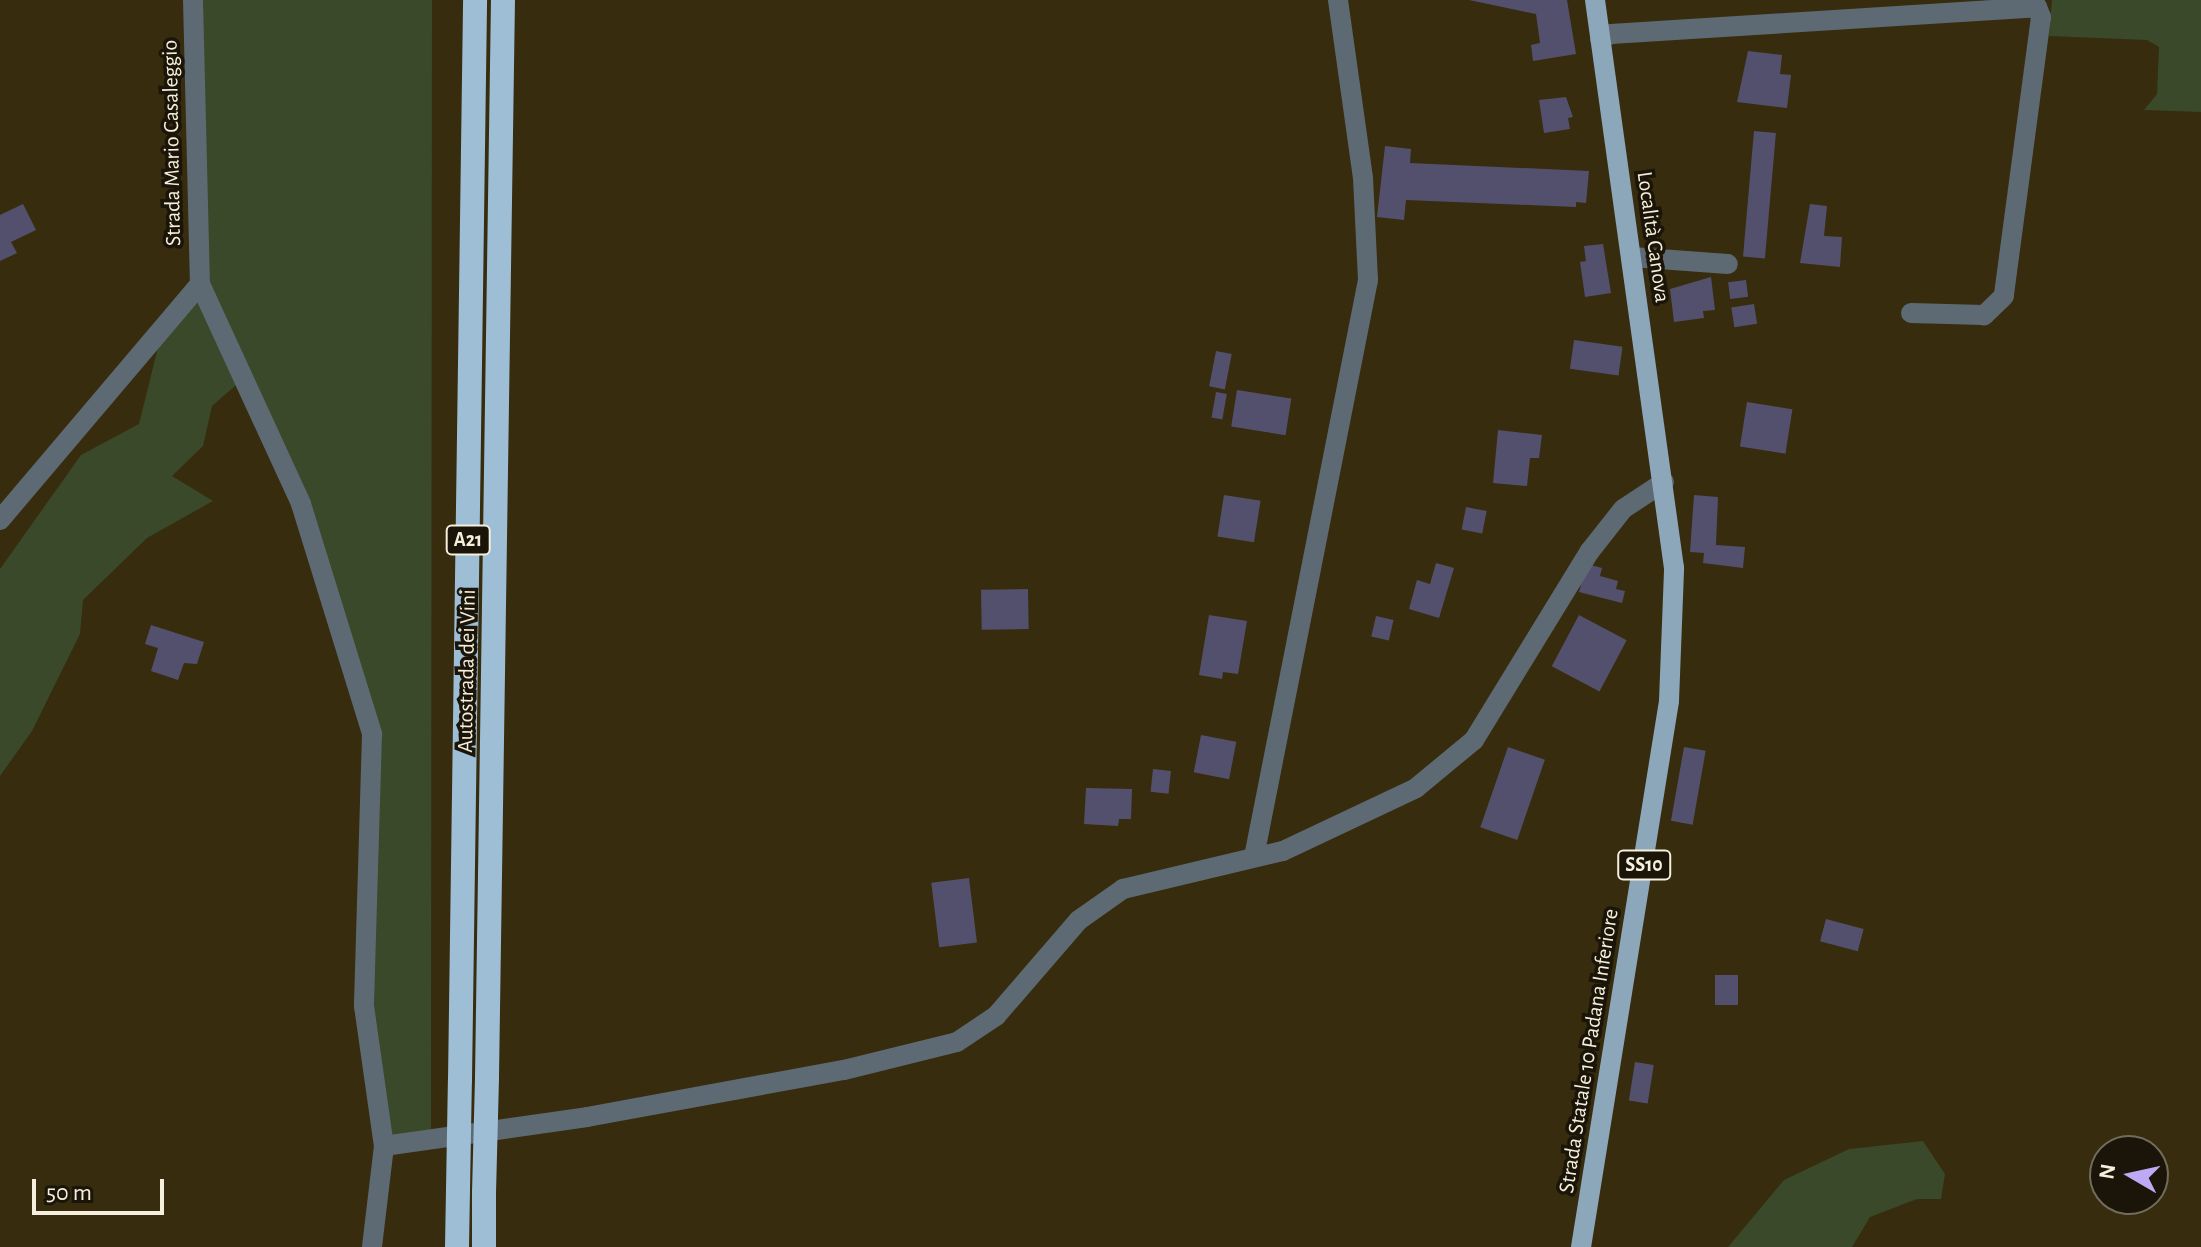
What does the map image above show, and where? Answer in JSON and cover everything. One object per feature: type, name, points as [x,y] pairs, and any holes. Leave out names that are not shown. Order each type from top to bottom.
[{"type":"highway","name":"Autostrada dei Vini","points":[[457,1247],[475,0]]},
{"type":"highway","name":"Autostrada dei Vini","points":[[484,1247],[503,0]]},
{"type":"main road","name":"Località Canova","points":[[1595,0],[1664,482]]},
{"type":"main road","name":"Strada Statale 10 Padana Inferiore","points":[[1581,1247],[1669,701],[1674,568],[1664,482]]},
{"type":"street","name":"Strada Mario Casaleggio","points":[[193,0],[200,284]]},
{"type":"street","points":[[1254,857],[1368,280],[1363,178],[1338,0]]},
{"type":"street","points":[[1600,39],[1611,34],[2037,7],[2041,17],[2004,296],[1984,315],[1911,313]]},
{"type":"street","points":[[1632,257],[1728,264]]},
{"type":"street","points":[[0,520],[200,284],[301,504],[372,734],[364,1006],[384,1146],[372,1247]]},
{"type":"street","points":[[384,1146],[587,1117],[844,1070],[957,1042],[996,1016],[1079,920],[1123,889],[1283,851],[1416,788],[1474,740],[1590,551],[1623,509],[1664,482]]},
{"type":"green space","points":[[193,0],[432,0],[431,1139],[384,1146],[364,1006],[372,734],[301,504],[243,379],[212,406],[203,446],[172,476],[213,501],[147,538],[83,600],[80,634],[32,731],[0,776],[0,569],[81,455],[139,424],[162,331],[200,284]]},
{"type":"green space","points":[[2052,0],[2201,0],[2201,112],[2144,110],[2157,94],[2159,47],[2147,40],[2049,36]]},
{"type":"green space","points":[[1923,1141],[1945,1174],[1941,1199],[1917,1199],[1870,1217],[1852,1247],[1728,1247],[1784,1180],[1849,1149]]},
{"type":"building","points":[[1469,0],[1567,0],[1576,54],[1533,61],[1531,45],[1540,43],[1536,14]]},
{"type":"building","points":[[1748,51],[1782,55],[1780,74],[1791,75],[1787,108],[1737,102]]},
{"type":"building","points":[[1566,97],[1573,117],[1568,118],[1570,129],[1544,133],[1539,100]]},
{"type":"building","points":[[1754,131],[1776,133],[1765,258],[1743,257]]},
{"type":"building","points":[[1385,146],[1411,149],[1410,163],[1589,171],[1586,203],[1576,202],[1576,207],[1406,200],[1404,220],[1377,217]]},
{"type":"building","points":[[23,204],[36,230],[11,242],[17,253],[0,261],[0,215]]},
{"type":"building","points":[[1810,204],[1827,206],[1824,236],[1842,237],[1840,267],[1800,263]]},
{"type":"building","points":[[1603,244],[1611,293],[1585,297],[1580,262],[1586,261],[1584,246]]},
{"type":"building","points":[[1711,277],[1715,310],[1703,311],[1704,318],[1674,322],[1670,289]]},
{"type":"building","points":[[1746,280],[1748,297],[1730,299],[1728,282]]},
{"type":"building","points":[[1754,304],[1757,324],[1734,327],[1731,308]]},
{"type":"building","points":[[1574,340],[1623,347],[1618,376],[1570,369]]},
{"type":"building","points":[[1216,351],[1232,354],[1225,389],[1209,386]]},
{"type":"building","points":[[1237,390],[1291,399],[1286,435],[1231,427]]},
{"type":"building","points":[[1216,392],[1227,394],[1222,420],[1211,418]]},
{"type":"building","points":[[1747,402],[1792,409],[1785,454],[1740,446]]},
{"type":"building","points":[[1498,430],[1542,435],[1539,458],[1530,458],[1527,486],[1493,483]]},
{"type":"building","points":[[1224,495],[1261,501],[1254,542],[1217,536]]},
{"type":"building","points":[[1694,495],[1718,497],[1716,545],[1745,547],[1743,568],[1703,563],[1704,553],[1690,552]]},
{"type":"building","points":[[1466,507],[1487,511],[1482,534],[1462,530]]},
{"type":"building","points":[[1436,563],[1454,568],[1439,618],[1409,609],[1417,580],[1430,584]]},
{"type":"building","points":[[1587,564],[1602,568],[1600,576],[1618,581],[1616,589],[1625,591],[1622,603],[1579,592]]},
{"type":"building","points":[[1028,589],[1029,629],[982,630],[981,590]]},
{"type":"building","points":[[1209,615],[1247,621],[1238,674],[1223,672],[1222,679],[1199,675]]},
{"type":"building","points":[[1579,615],[1627,640],[1599,692],[1552,666]]},
{"type":"building","points":[[1376,616],[1394,620],[1389,641],[1371,636]]},
{"type":"building","points":[[151,625],[204,642],[197,664],[184,663],[178,680],[151,671],[158,648],[145,644]]},
{"type":"building","points":[[1201,735],[1236,742],[1229,779],[1194,772]]},
{"type":"building","points":[[1508,747],[1545,760],[1517,840],[1480,827]]},
{"type":"building","points":[[1684,747],[1706,751],[1693,825],[1671,821]]},
{"type":"building","points":[[1153,769],[1171,771],[1168,794],[1151,792]]},
{"type":"building","points":[[1086,788],[1132,789],[1131,819],[1119,819],[1118,826],[1084,824]]},
{"type":"building","points":[[969,878],[977,943],[939,947],[931,883]]},
{"type":"building","points":[[1826,919],[1864,929],[1858,951],[1820,941]]},
{"type":"building","points":[[1715,975],[1738,975],[1738,1005],[1715,1005]]},
{"type":"building","points":[[1635,1062],[1654,1065],[1648,1103],[1629,1101]]}]
